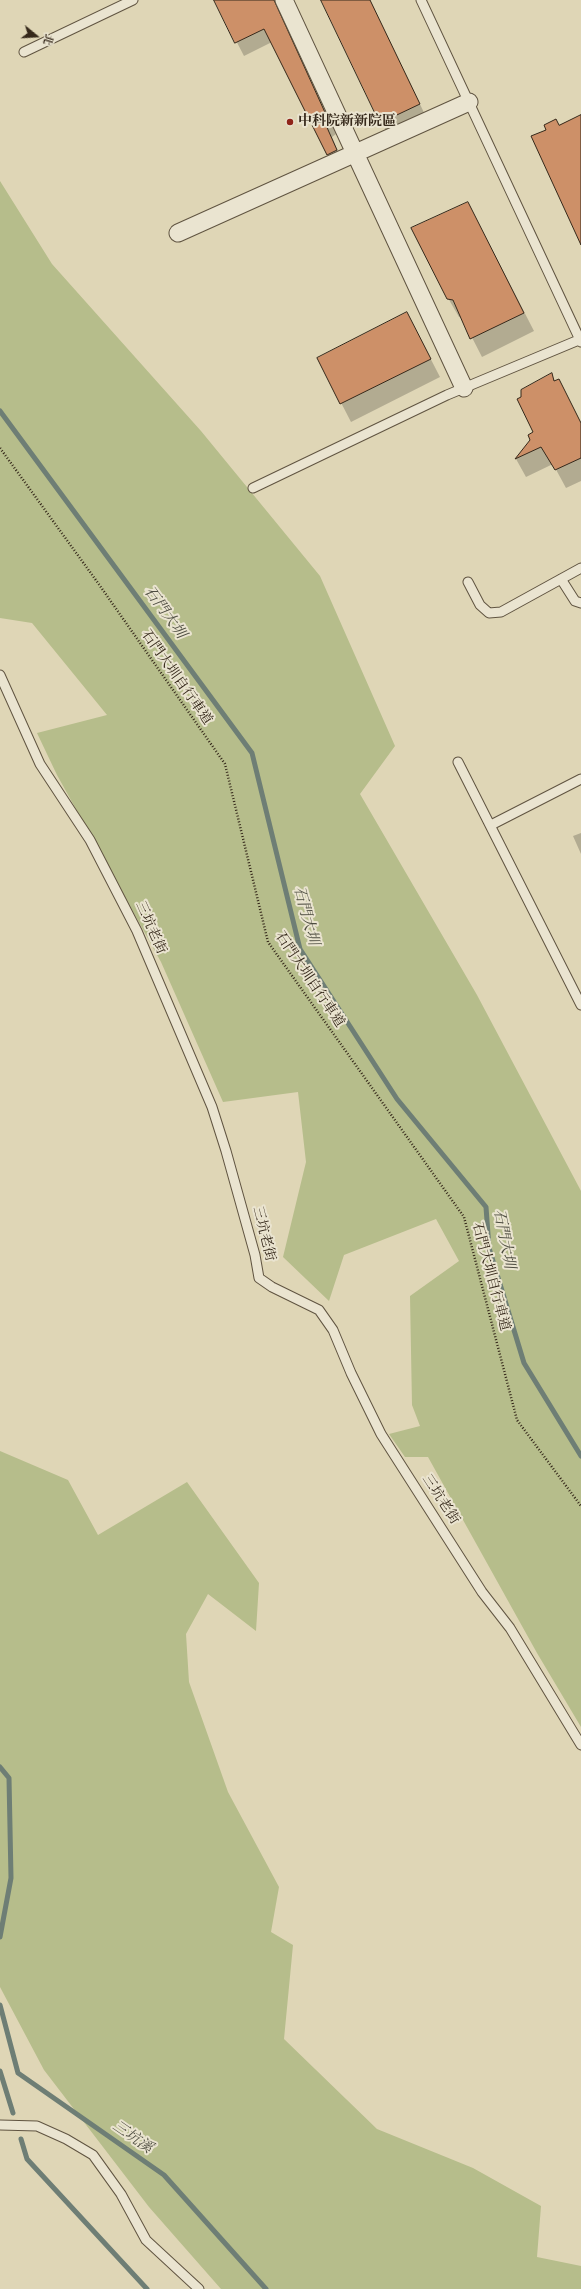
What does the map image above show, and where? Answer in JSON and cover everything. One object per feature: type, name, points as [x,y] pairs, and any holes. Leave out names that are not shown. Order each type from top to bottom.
[{"type":"street","points":[[284,0],[464,388]]},
{"type":"street","points":[[178,233],[469,102]]},
{"type":"lane","points":[[24,52],[133,0]]},
{"type":"lane","points":[[254,488],[464,388],[581,340],[421,0]]},
{"type":"lane","points":[[468,582],[480,605],[489,613],[502,612],[581,568]]},
{"type":"lane","points":[[561,579],[575,601],[581,603]]},
{"type":"lane","name":"三坑老街","points":[[0,675],[40,764],[90,840],[137,931],[212,1107],[231,1166],[255,1255],[259,1278],[272,1287],[319,1310],[333,1330],[351,1373],[381,1434],[482,1592],[510,1628],[581,1745]]},
{"type":"lane","points":[[458,762],[581,1005]]},
{"type":"lane","points":[[491,825],[581,779]]},
{"type":"lane","points":[[0,2125],[37,2126],[66,2139],[93,2155],[121,2194],[146,2240],[199,2289]]},
{"type":"path","name":"石門大圳自行車道","points":[[0,448],[98,583],[225,764],[268,942],[464,1217],[517,1420],[581,1506]]},
{"type":"green space","points":[[0,181],[52,264],[201,431],[320,576],[395,746],[360,794],[477,995],[581,1191],[581,1727],[537,1653],[428,1457],[405,1457],[389,1434],[420,1426],[412,1405],[410,1296],[459,1261],[436,1219],[344,1255],[329,1301],[283,1257],[306,1162],[298,1092],[223,1102],[161,962],[57,775],[37,733],[107,715],[32,623],[0,618]]},
{"type":"green space","points":[[0,1451],[68,1480],[98,1535],[187,1482],[259,1583],[256,1631],[208,1594],[186,1634],[189,1682],[228,1792],[279,1887],[271,1932],[293,1945],[284,2039],[377,2129],[473,2168],[541,2206],[537,2257],[581,2266],[581,2289],[221,2289],[149,2207],[44,2070],[0,1987]]},
{"type":"building","points":[[214,0],[274,0],[328,119],[325,123],[337,150],[327,155],[264,29],[235,43]]},
{"type":"building","points":[[321,0],[370,0],[420,104],[380,123]]},
{"type":"building","points":[[581,115],[581,245],[531,136],[546,130],[544,125],[556,119],[559,125]]},
{"type":"building","points":[[468,202],[524,313],[470,339],[453,300],[447,299],[411,228]]},
{"type":"building","points":[[407,312],[431,359],[340,404],[317,358]]},
{"type":"building","points":[[552,373],[554,381],[559,379],[581,423],[581,458],[555,470],[541,447],[515,459],[530,440],[528,435],[533,432],[517,399],[521,397],[521,390]]},
{"type":"waterway","name":"石門大圳","points":[[0,411],[252,753],[300,949],[397,1099],[486,1207],[489,1248],[524,1363],[581,1456]]},
{"type":"waterway","name":"三坑溪","points":[[0,1767],[9,1778],[11,1878],[0,1937]]},
{"type":"waterway","name":"三坑溪","points":[[0,2005],[18,2073],[164,2175],[266,2289]]},
{"type":"waterway","points":[[0,2071],[13,2113]]},
{"type":"waterway","points":[[21,2139],[27,2159],[147,2289]]},
{"type":"place","name":"中科院新新院區","points":[[290,122]]}]
